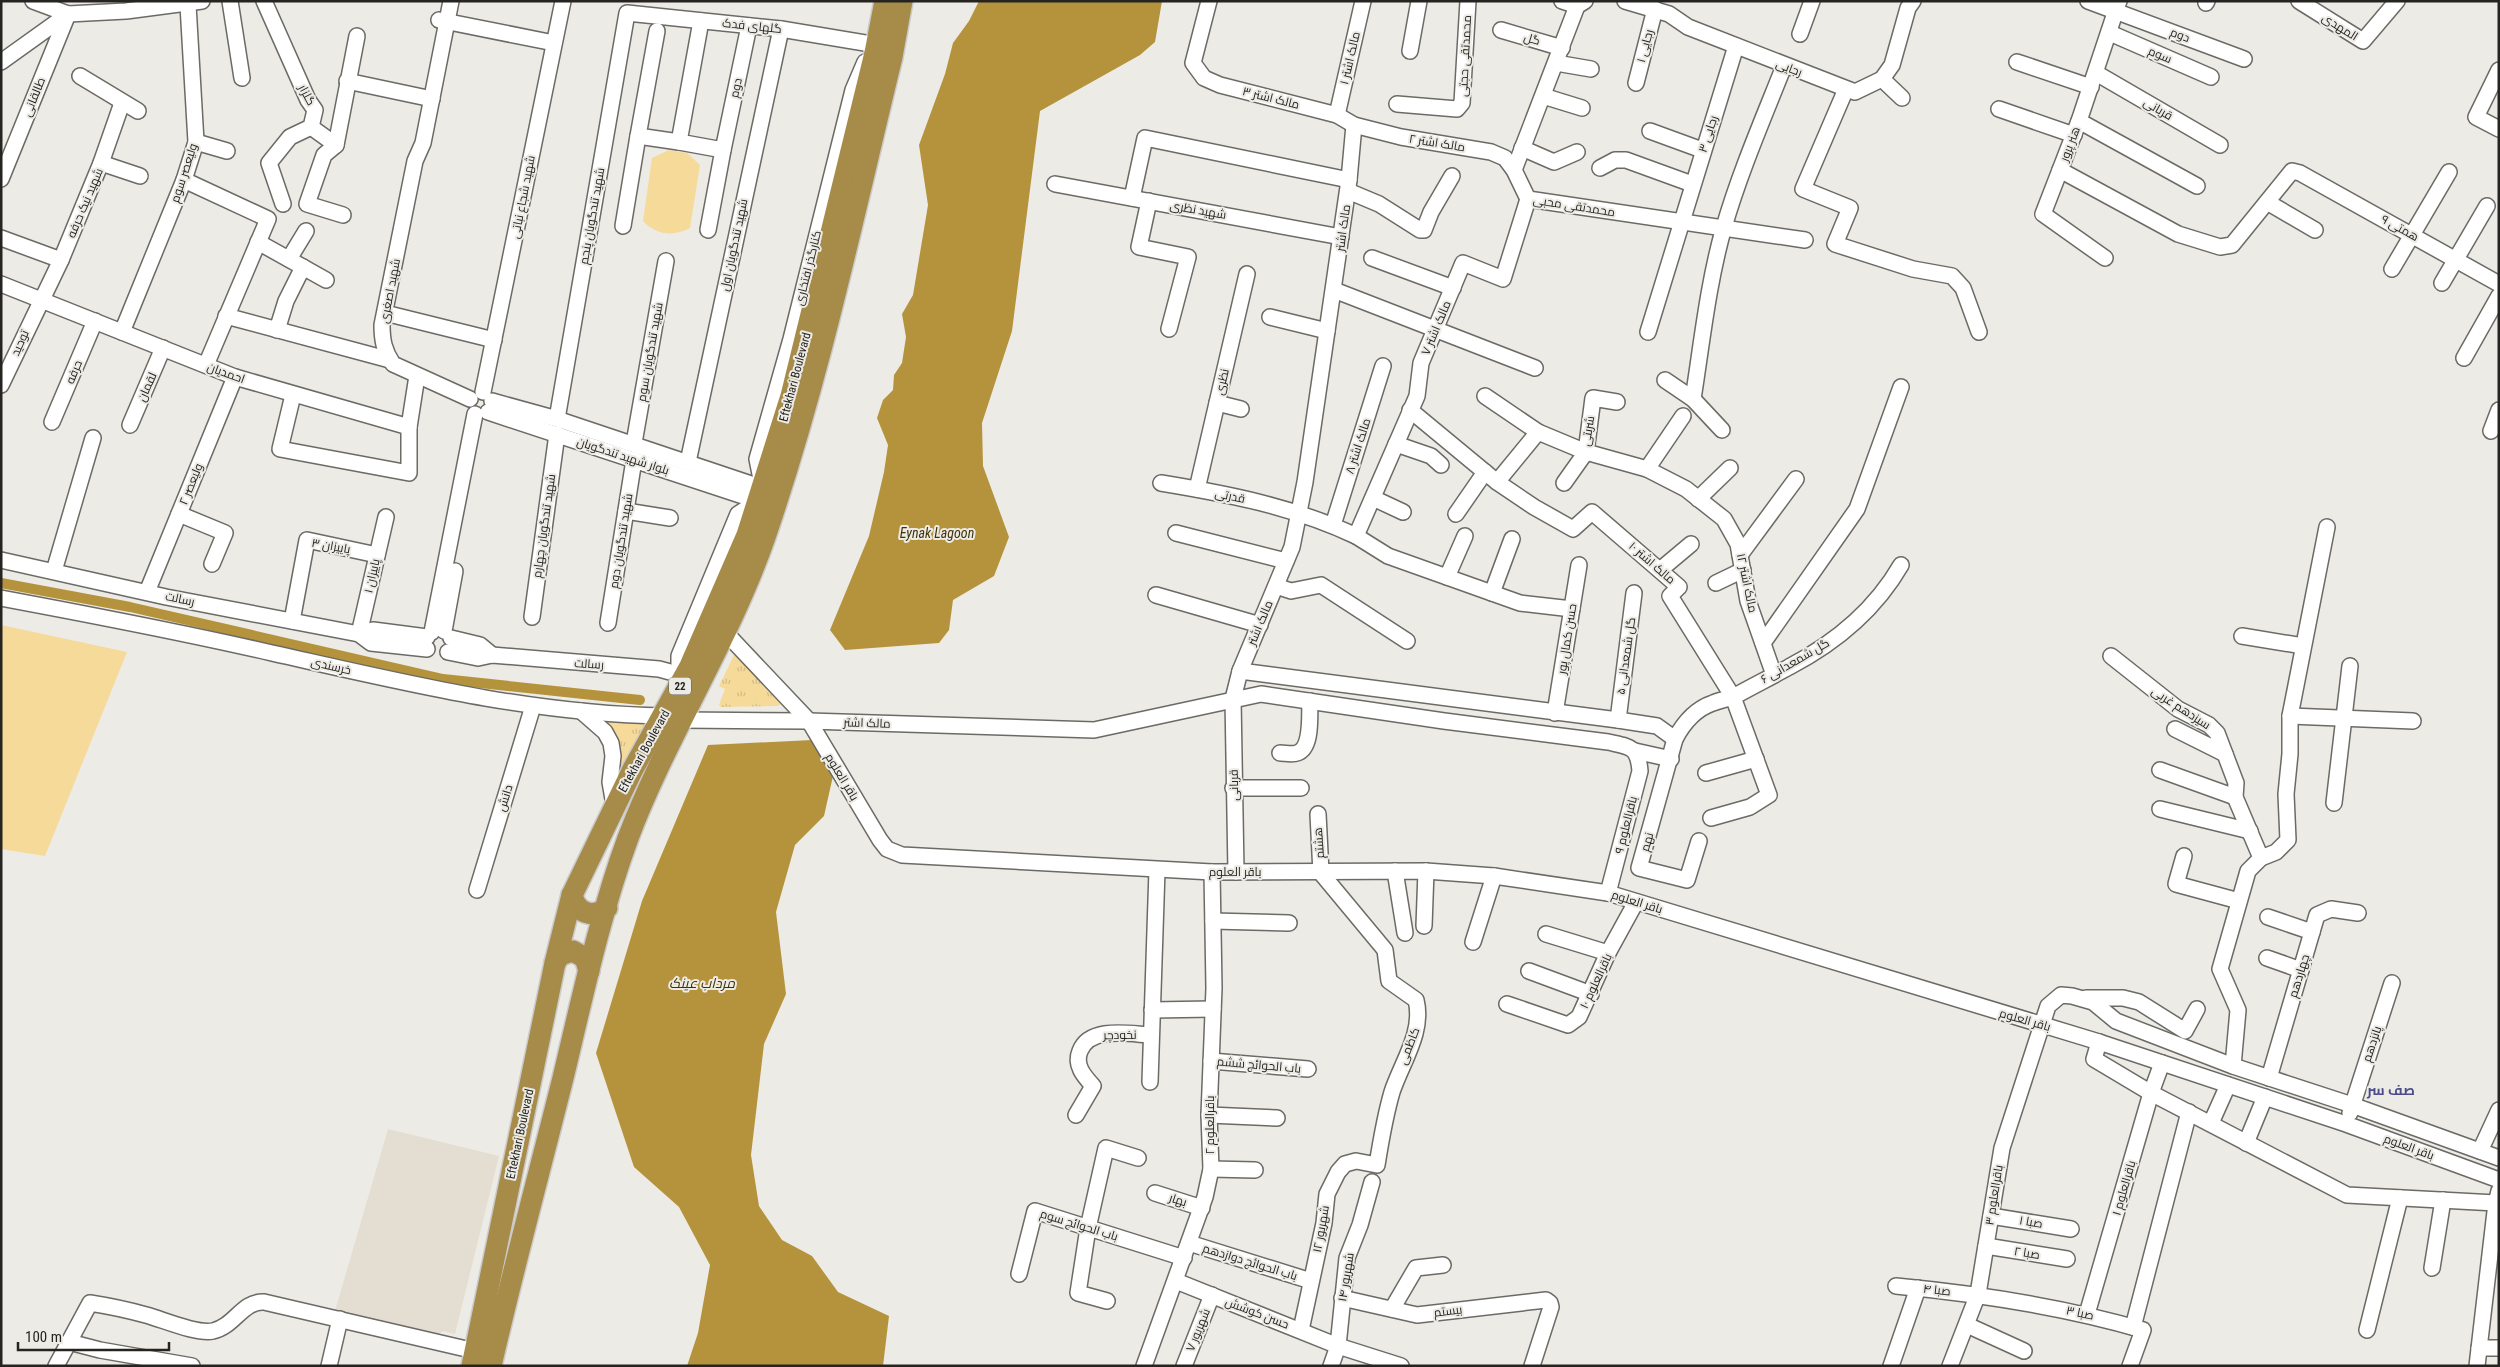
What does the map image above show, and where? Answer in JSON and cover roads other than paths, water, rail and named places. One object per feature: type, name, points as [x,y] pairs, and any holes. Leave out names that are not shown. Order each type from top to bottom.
[{"type":"highway","name":"Eftekhari Boulevard","points":[[491,1366],[590,971],[628,839],[672,718],[685,676],[747,535],[791,396],[876,49],[885,1]]},
{"type":"highway","name":"Eftekhari Boulevard","points":[[474,1358],[554,963],[572,896],[614,805],[672,718],[706,674],[764,541],[808,400],[892,57],[902,1]]},
{"type":"highway","points":[[572,896],[576,905],[584,912],[599,913],[607,908]]},
{"type":"highway","points":[[554,963],[564,953],[573,951],[585,958],[590,971]]},
{"type":"street","points":[[33,1],[68,14]]},
{"type":"street","points":[[230,1],[242,78]]},
{"type":"street","name":"گلزار","points":[[264,1],[308,100],[315,110],[310,127]]},
{"type":"street","name":"شهید اصغری","points":[[441,1],[443,20]]},
{"type":"street","name":"شهید اصغری","points":[[390,360],[385,353],[382,340],[385,313],[415,161],[415,140],[428,98],[443,20],[451,1]]},
{"type":"street","name":"شهید شجاع نباتی","points":[[487,407],[494,340],[563,1]]},
{"type":"street","name":"مالک اشتر ۳","points":[[1209,1],[1193,63],[1204,78],[1220,86],[1337,115],[1354,125]]},
{"type":"street","name":"مالک اشتر ۱","points":[[1337,115],[1363,1]]},
{"type":"street","points":[[1410,51],[1419,1]]},
{"type":"street","name":"محمدتقی حجتی","points":[[1397,104],[1457,109],[1462,104],[1468,1]]},
{"type":"street","name":"رجایی","points":[[1625,1],[1669,14],[1688,27],[1784,66],[1855,92],[1882,79]]},
{"type":"street","points":[[1800,34],[1812,1]]},
{"type":"street","name":"دوم","points":[[2088,1],[2118,6],[2244,59]]},
{"type":"street","name":"المهدی","points":[[2299,1],[2362,41],[2397,1]]},
{"type":"street","points":[[1,62],[68,14],[92,6],[126,11],[195,3]]},
{"type":"street","name":"ولیعصر سوم","points":[[122,332],[184,180],[196,142],[195,3]]},
{"type":"street","points":[[1514,170],[1562,48],[1574,3]]},
{"type":"street","points":[[1902,98],[1882,79],[1892,65],[1907,3]]},
{"type":"street","name":"هنر پرور","points":[[2105,258],[2043,214],[2076,128],[2118,6]]},
{"type":"street","name":"رجایی ۱","points":[[1636,83],[1655,9]]},
{"type":"street","name":"گلهای فدک","points":[[627,13],[781,29],[876,49]]},
{"type":"street","name":"شهید تندگویان پنجم","points":[[557,419],[627,13]]},
{"type":"street","name":"طالقانی","points":[[1,179],[4,163],[68,14]]},
{"type":"street","points":[[443,20],[554,43]]},
{"type":"street","points":[[679,142],[701,21]]},
{"type":"street","name":"دوم","points":[[708,230],[749,26]]},
{"type":"street","name":"شهید تندگویان اول","points":[[688,462],[781,29]]},
{"type":"street","name":"گل","points":[[1501,30],[1562,48]]},
{"type":"street","points":[[623,226],[657,31]]},
{"type":"street","name":"سوم","points":[[2110,33],[2211,77]]},
{"type":"street","points":[[343,215],[306,204],[324,154],[336,145],[357,36]]},
{"type":"street","name":"رجایی ۳","points":[[1648,332],[1702,150],[1736,46]]},
{"type":"street","points":[[1556,62],[1591,69]]},
{"type":"street","name":"قربانی","points":[[2017,62],[2093,80],[2220,146]]},
{"type":"street","points":[[1693,399],[1708,300],[1724,227],[1750,151],[1784,66]]},
{"type":"street","points":[[2499,70],[2476,117],[2499,128]]},
{"type":"street","points":[[80,76],[138,111]]},
{"type":"street","points":[[347,80],[428,98]]},
{"type":"street","points":[[1846,88],[1803,189],[1850,208],[1835,244],[1913,269],[1952,276],[1963,288],[1979,332]]},
{"type":"street","points":[[1543,96],[1582,108]]},
{"type":"street","name":"شهید نیک حرفه","points":[[40,300],[61,260],[101,163],[122,103]]},
{"type":"street","points":[[1999,109],[2076,128],[2197,186]]},
{"type":"street","name":"مالک اشتر ۲","points":[[1354,125],[1401,137],[1491,152],[1505,158],[1514,170]]},
{"type":"street","name":"مالک اشتر","points":[[809,721],[1094,730],[1233,699],[1240,671],[1292,547],[1334,290],[1349,185],[1354,125]]},
{"type":"street","points":[[283,204],[269,163],[290,137],[310,127],[336,145]]},
{"type":"street","points":[[1650,131],[1702,150]]},
{"type":"street","points":[[638,136],[723,150]]},
{"type":"street","points":[[1132,198],[1146,138],[1349,185],[1420,230],[1424,230],[1431,212],[1452,176]]},
{"type":"street","points":[[196,142],[227,151]]},
{"type":"street","points":[[1522,148],[1554,162],[1578,152]]},
{"type":"street","points":[[1600,168],[1615,160],[1626,160],[1692,184]]},
{"type":"street","points":[[101,163],[140,176]]},
{"type":"street","name":"محمدتقی محبی","points":[[1514,170],[1528,199],[1805,240]]},
{"type":"street","points":[[2060,170],[2178,234],[2220,247],[2232,245],[2267,202],[2316,230]]},
{"type":"street","name":"همتی ۹","points":[[2267,202],[2292,171],[2300,173],[2499,284]]},
{"type":"street","points":[[2392,269],[2449,172]]},
{"type":"street","points":[[184,180],[268,218],[206,365]]},
{"type":"street","name":"شهید نظری","points":[[1055,184],[1341,236]]},
{"type":"street","name":"مالک اشتر ۷","points":[[1356,536],[1417,396],[1421,363],[1463,263],[1503,279],[1528,199]]},
{"type":"street","points":[[1149,201],[1138,248],[1188,257],[1169,329]]},
{"type":"street","points":[[2442,283],[2487,206]]},
{"type":"street","points":[[289,259],[306,231]]},
{"type":"street","points":[[1,238],[61,260]]},
{"type":"street","points":[[258,242],[326,280]]},
{"type":"street","points":[[1372,258],[1453,288]]},
{"type":"street","name":"شهید تندگویان سوم","points":[[634,443],[666,261]]},
{"type":"street","points":[[277,330],[286,301],[303,267]]},
{"type":"street","name":"نظری","points":[[1197,489],[1247,274]]},
{"type":"street","name":"احمدیان","points":[[1,284],[235,377],[409,427]]},
{"type":"street","points":[[1334,290],[1535,368]]},
{"type":"street","points":[[2464,358],[2499,296]]},
{"type":"street","name":"توحید","points":[[1,385],[40,300]]},
{"type":"street","points":[[385,313],[494,340]]},
{"type":"street","points":[[226,316],[390,360],[393,364],[417,376],[487,407],[438,640]]},
{"type":"street","points":[[1270,317],[1327,331]]},
{"type":"street","name":"حرفه","points":[[52,422],[96,321]]},
{"type":"street","name":"لقمان","points":[[130,425],[163,348]]},
{"type":"street","name":"مالک اشتر ۸","points":[[1333,525],[1383,366]]},
{"type":"street","points":[[293,395],[280,449],[409,473],[409,427],[417,376]]},
{"type":"street","name":"ولیعصر ۲","points":[[146,592],[235,377]]},
{"type":"street","points":[[1665,380],[1693,399],[1722,430]]},
{"type":"street","points":[[1763,643],[1857,509],[1901,387]]},
{"type":"street","name":"مالک اشتر ۱۲","points":[[1485,396],[1538,432],[1586,452],[1647,469],[1686,489],[1724,520],[1738,544],[1748,601],[1774,675]]},
{"type":"street","name":"شربتی","points":[[1564,483],[1586,452],[1593,398],[1617,402]]},
{"type":"street","points":[[1217,403],[1241,409]]},
{"type":"street","name":"بلوار شهید تندگویان","points":[[487,407],[557,419],[634,443],[688,462],[728,483]]},
{"type":"street","name":"بلوار شهید تندگویان","points":[[487,407],[557,434],[634,460],[728,483],[761,494]]},
{"type":"street","name":"مالک اشتر ۱۰","points":[[1410,410],[1497,482],[1534,507],[1573,529],[1592,512],[1679,587],[1670,596],[1733,697],[1769,795],[1750,806],[1711,818]]},
{"type":"street","points":[[2491,431],[2499,410]]},
{"type":"street","points":[[1647,469],[1683,416]]},
{"type":"street","points":[[1497,482],[1538,432]]},
{"type":"street","name":"شهید تندگویان چهارم","points":[[532,617],[557,434]]},
{"type":"street","points":[[54,571],[93,438]]},
{"type":"street","points":[[1396,444],[1431,456],[1441,465]]},
{"type":"street","name":"شهید تندگویان دوم","points":[[608,623],[634,460]]},
{"type":"street","points":[[1698,499],[1730,468]]},
{"type":"street","points":[[1456,514],[1485,472]]},
{"type":"street","points":[[1716,583],[1741,563],[1796,479]]},
{"type":"street","name":"قدرتی","points":[[1161,483],[1197,489],[1299,513]]},
{"type":"street","points":[[1373,498],[1403,512]]},
{"type":"street","points":[[626,511],[670,518]]},
{"type":"street","points":[[1299,513],[1333,525],[1356,536],[1388,556],[1520,603],[1572,609]]},
{"type":"street","points":[[179,514],[225,533],[212,564]]},
{"type":"street","name":"پاییزان ۱","points":[[359,634],[386,517]]},
{"type":"street","points":[[2233,1066],[2238,1010],[2220,969],[2248,870],[2261,858],[2276,852],[2288,840],[2286,794],[2290,754],[2290,716],[2327,527]]},
{"type":"street","points":[[1176,533],[1286,561]]},
{"type":"street","points":[[1447,577],[1465,536]]},
{"type":"street","points":[[1492,592],[1512,539]]},
{"type":"street","name":"پاییزان ۳","points":[[292,621],[307,540],[377,555]]},
{"type":"street","points":[[1660,570],[1691,544]]},
{"type":"street","name":"رسالت","points":[[1,560],[146,592],[359,634],[371,643],[438,640],[480,645],[492,655],[659,669],[685,676]]},
{"type":"street","name":"حسن کمال پور","points":[[1555,713],[1579,565]]},
{"type":"street","name":"گل شمعدانی ۶","points":[[1675,739],[1688,719],[1699,710],[1733,697],[1822,648],[1867,612],[1887,588],[1901,565]]},
{"type":"street","points":[[1276,586],[1291,591],[1321,585],[1407,641]]},
{"type":"street","name":"گل شمعدانی ۵","points":[[1618,720],[1634,593]]},
{"type":"street","points":[[1156,595],[1260,625]]},
{"type":"street","name":"خرسندی","points":[[1,598],[229,644],[452,693],[550,708],[672,718]]},
{"type":"street","name":"باقر العلوم","points":[[724,631],[809,721],[887,849],[902,855],[1212,872],[1321,873],[1426,871],[1494,876],[1608,893],[2099,1042],[2346,1124],[2499,1180]]},
{"type":"street","points":[[2242,636],[2303,646]]},
{"type":"street","name":"سیزدهم غربی","points":[[2111,656],[2178,709],[2209,725],[2217,734],[2236,783],[2235,798],[2261,858]]},
{"type":"street","points":[[2334,803],[2350,666]]},
{"type":"street","points":[[1233,699],[1261,694],[1310,700],[1488,727],[1608,742],[1652,755],[1675,739],[1657,726],[1240,671]]},
{"type":"street","name":"قربانی","points":[[1233,699],[1236,872]]},
{"type":"street","points":[[1280,753],[1296,753],[1304,748],[1307,740],[1310,700]]},
{"type":"street","points":[[1488,727],[1493,704]]},
{"type":"street","name":"دانش","points":[[477,890],[533,706]]},
{"type":"street","points":[[581,711],[605,732],[611,743],[613,756],[610,782],[614,805]]},
{"type":"street","points":[[2290,716],[2413,722]]},
{"type":"street","points":[[672,718],[809,721]]},
{"type":"street","points":[[2175,729],[2225,754]]},
{"type":"street","name":"نهم","points":[[1652,755],[1639,868],[1687,880],[1699,841]]},
{"type":"street","name":"باقرالعلوم ۹","points":[[1608,893],[1640,771],[1652,755]]},
{"type":"street","points":[[1706,774],[1756,759]]},
{"type":"street","points":[[2160,770],[2235,798]]},
{"type":"street","points":[[1234,788],[1301,788]]},
{"type":"street","points":[[2160,809],[2250,831]]},
{"type":"street","name":"هشتم","points":[[1318,814],[1321,873]]},
{"type":"street","points":[[2184,856],[2176,884],[2239,901]]},
{"type":"street","points":[[1150,1082],[1158,870]]},
{"type":"street","points":[[1395,871],[1405,933]]},
{"type":"street","points":[[1424,926],[1426,871]]},
{"type":"street","name":"باقرالعلوم ۲","points":[[1144,1366],[1202,1208],[1211,1169],[1209,1115],[1213,1010],[1212,872]]},
{"type":"street","name":"کاظمی","points":[[1321,873],[1385,950],[1389,981],[1416,1000],[1419,1010],[1417,1030],[1398,1076],[1383,1127],[1377,1165]]},
{"type":"street","points":[[1473,942],[1494,876]]},
{"type":"street","name":"باقرالعلوم ۱۰","points":[[1507,1004],[1568,1025],[1579,1017],[1608,953],[1636,902]]},
{"type":"street","name":"چهاردهم","points":[[2269,1078],[2317,915],[2324,911],[2343,909],[2358,913]]},
{"type":"street","points":[[2268,917],[2312,932]]},
{"type":"street","points":[[1213,922],[1289,923]]},
{"type":"street","points":[[1546,934],[1608,953]]},
{"type":"street","points":[[2267,958],[2301,970]]},
{"type":"street","points":[[1529,971],[1591,994]]},
{"type":"street","name":"پانزدهم","points":[[2346,1124],[2392,983]]},
{"type":"street","name":"باقرالعلوم ۳","points":[[1950,1366],[1978,1294],[2002,1148],[2048,1006],[2061,995],[2083,998],[2123,998],[2140,1002],[2185,1031],[2197,1009]]},
{"type":"street","points":[[2083,998],[2101,1007],[2116,1021],[2233,1066],[2352,1105],[2499,1158]]},
{"type":"street","points":[[1152,1010],[1213,1010]]},
{"type":"street","name":"نخودچر","points":[[1076,1115],[1093,1086],[1078,1065],[1078,1055],[1086,1042],[1094,1036],[1151,1035]]},
{"type":"street","points":[[2099,1042],[2094,1059],[2151,1093],[2212,1123],[2347,1195],[2443,1200],[2497,1197],[2477,1366]]},
{"type":"street","name":"باب الحوائج ششم","points":[[1210,1061],[1308,1069]]},
{"type":"street","name":"باقرالعلوم ۱","points":[[2087,1314],[2151,1093],[2162,1063]]},
{"type":"street","points":[[2212,1123],[2228,1085]]},
{"type":"street","points":[[2246,1142],[2265,1097]]},
{"type":"street","points":[[2480,1151],[2499,1110]]},
{"type":"street","points":[[2130,1366],[2143,1330],[2133,1327],[2189,1112]]},
{"type":"street","points":[[1209,1115],[1277,1118]]},
{"type":"street","points":[[1107,1301],[1078,1293],[1088,1228],[1106,1148],[1138,1158]]},
{"type":"street","name":"شهریور ۱۲","points":[[1301,1330],[1324,1223],[1327,1194],[1338,1172],[1345,1164],[1356,1162],[1377,1165]]},
{"type":"street","points":[[1211,1169],[1255,1170]]},
{"type":"street","name":"شهریور ۱۴","points":[[1331,1366],[1338,1346],[1346,1258],[1360,1225],[1372,1182]]},
{"type":"street","name":"بهار","points":[[1156,1193],[1202,1208]]},
{"type":"street","points":[[2367,1330],[2400,1198]]},
{"type":"street","points":[[2432,1268],[2443,1200]]},
{"type":"street","name":"باب الحوائج سوم","points":[[1019,1274],[1035,1211],[1184,1258]]},
{"type":"street","name":"صبا ۱","points":[[1991,1216],[2071,1229]]},
{"type":"street","name":"باب الحوائج دوازدهم","points":[[1189,1243],[1311,1281]]},
{"type":"street","name":"صبا ۲","points":[[1986,1246],[2067,1259]]},
{"type":"street","points":[[1392,1309],[1416,1268],[1443,1264]]},
{"type":"street","name":"حسن کوشش","points":[[1176,1281],[1338,1346],[1401,1366]]},
{"type":"street","name":"صبا ۴","points":[[1896,1286],[1978,1294]]},
{"type":"street","points":[[1891,1366],[1918,1288]]},
{"type":"street","name":"صبا ۳","points":[[1978,1294],[2087,1314],[2133,1327]]},
{"type":"street","name":"شهریور ۷","points":[[1184,1366],[1212,1295]]},
{"type":"street","name":"بیستم","points":[[1342,1298],[1417,1315],[1546,1300],[1552,1307],[1532,1366]]},
{"type":"street","points":[[56,1366],[90,1303],[144,1314],[199,1331],[211,1331],[222,1328],[254,1302],[340,1319],[474,1358]]},
{"type":"street","points":[[329,1366],[340,1319]]},
{"type":"street","points":[[1967,1325],[2024,1351]]},
{"type":"street","points":[[69,1342],[100,1350],[192,1366]]},
{"type":"street","points":[[2479,1348],[2499,1348]]},
{"type":"water","name":"Eynak Lagoon","points":[[979,1],[1162,1],[1155,42],[1140,55],[1040,111],[1012,331],[982,423],[983,466],[1009,537],[994,576],[953,600],[949,630],[939,643],[845,650],[830,630],[869,536],[884,472],[888,445],[877,418],[883,400],[893,390],[894,375],[902,363],[906,337],[902,314],[913,295],[928,205],[919,145],[945,74],[953,43],[969,21]]},
{"type":"water","name":"مرداب عینک","points":[[812,740],[833,776],[824,816],[795,845],[776,912],[786,994],[764,1044],[751,1155],[759,1206],[782,1240],[812,1256],[838,1292],[889,1316],[883,1366],[687,1366],[698,1333],[710,1265],[679,1207],[634,1167],[596,1053],[642,901],[708,745]]},
{"type":"waterway","points":[[1,583],[130,607],[443,679],[640,700]]},
{"type":"district","name":"صف سر","points":[[2391,1090]]}]
